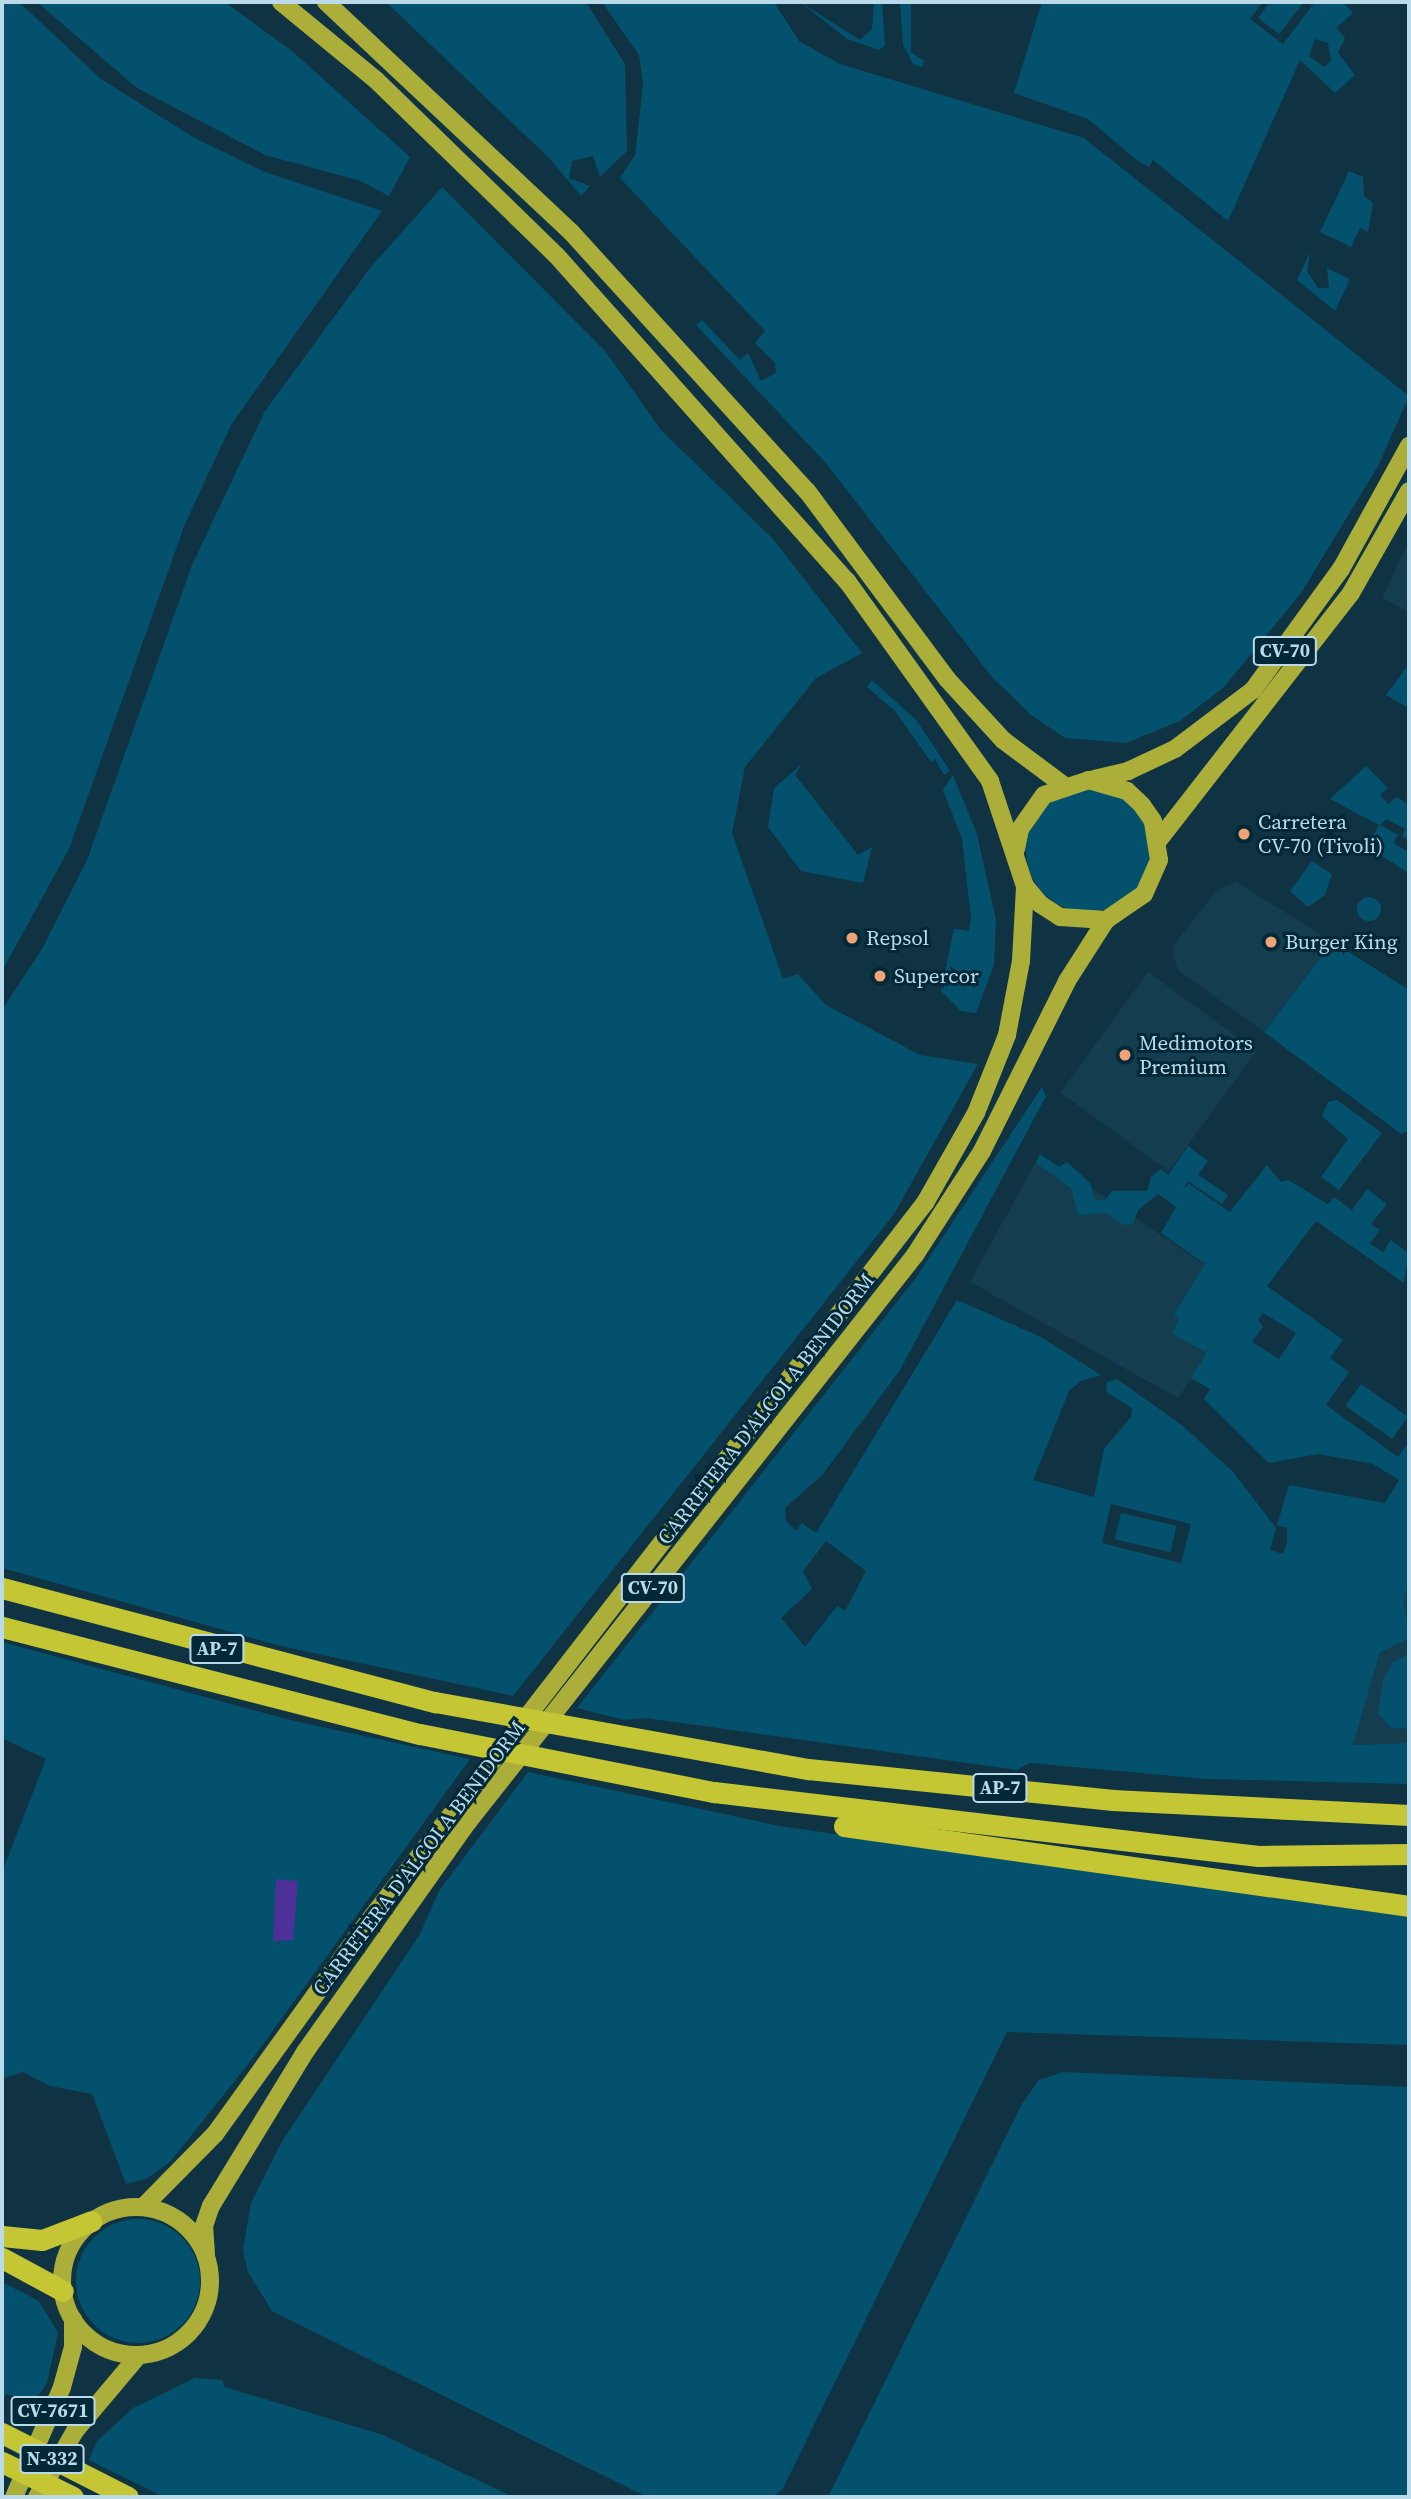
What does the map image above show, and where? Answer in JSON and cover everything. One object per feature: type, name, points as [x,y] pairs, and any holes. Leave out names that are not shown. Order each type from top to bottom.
[{"type":"highway","name":"AP-7","points":[[2,1588],[435,1702],[807,1769],[1113,1800],[1409,1815]]},
{"type":"highway","name":"AP-7","points":[[2,1627],[420,1734],[568,1766],[714,1792],[1258,1856],[1409,1854]]},
{"type":"highway","points":[[714,1792],[807,1820],[1409,1906]]},
{"type":"highway","points":[[2,2236],[41,2240],[92,2221]]},
{"type":"highway","points":[[2,2258],[63,2291]]},
{"type":"highway","name":"N-332","points":[[2,2433],[128,2497]]},
{"type":"highway","name":"N-332","points":[[2,2462],[73,2497]]},
{"type":"main road","points":[[281,2],[376,80],[509,206],[636,340],[838,570],[990,781],[1016,849]]},
{"type":"main road","points":[[326,2],[571,232],[807,491],[947,679],[1003,740],[1062,784]]},
{"type":"main road","name":"CV-70","points":[[1025,886],[1016,849],[1029,810],[1062,784],[1128,771],[1175,750],[1253,690],[1341,569],[1409,446]]},
{"type":"main road","name":"CV-70","points":[[1158,841],[1351,593],[1409,491]]},
{"type":"main road","name":"CV-70","points":[[1089,780],[1127,791],[1147,813],[1158,841],[1159,860],[1144,894],[1106,920]]},
{"type":"main road","points":[[1025,886],[1060,917],[1106,920]]},
{"type":"main road","name":"CARRETERA D'ALCOI A BENIDORM","points":[[143,2207],[215,2134],[368,1922],[925,1203],[965,1136],[1007,1035],[1021,961],[1025,886]]},
{"type":"main road","name":"CARRETERA D'ALCOI A BENIDORM","points":[[205,2253],[204,2226],[211,2206],[305,2052],[468,1822],[915,1255],[995,1127],[1073,970],[1106,920]]},
{"type":"main road","points":[[92,2221],[116,2210],[143,2207],[181,2221],[205,2253]]},
{"type":"main road","name":"CV-70","points":[[92,2221],[68,2252],[63,2291],[72,2319],[101,2346],[139,2355],[174,2345],[201,2318],[211,2276],[205,2253]]},
{"type":"main road","name":"CV-7671","points":[[14,2497],[62,2387],[73,2347],[72,2319]]},
{"type":"main road","name":"CV-7671","points":[[37,2497],[75,2431],[139,2355]]},
{"type":"shaded area","points":[[2,2],[19,2],[101,79],[193,137],[265,172],[382,211],[231,425],[185,524],[69,849],[2,971]]},
{"type":"shaded area","points":[[37,2],[225,2],[292,51],[410,157],[389,196],[361,181],[265,155],[137,88]]},
{"type":"shaded area","points":[[386,2],[586,2],[625,64],[627,151],[600,177],[593,156],[572,161],[569,178],[590,186],[581,196],[550,159]]},
{"type":"shaded area","points":[[602,2],[774,2],[799,41],[840,64],[1084,138],[1409,396],[1378,466],[1301,593],[1224,687],[1180,721],[1126,743],[1065,738],[1031,715],[992,677],[825,462],[696,325],[702,320],[740,360],[748,353],[761,381],[776,373],[775,363],[755,343],[765,331],[620,178],[635,155],[643,85],[639,55]]},
{"type":"shaded area","points":[[800,2],[860,40],[872,29],[874,2],[882,2],[885,46],[879,50],[847,39]]},
{"type":"shaded area","points":[[900,2],[911,2],[911,52],[924,61],[922,67],[913,64],[903,44]]},
{"type":"shaded area","points":[[1042,2],[1263,2],[1250,19],[1283,44],[1315,2],[1343,2],[1353,13],[1336,28],[1345,38],[1338,53],[1355,75],[1335,93],[1300,60],[1228,221],[1153,160],[1149,167],[1138,161],[1088,119],[1014,93]],"holes":[[[1315,39],[1328,43],[1331,61],[1324,67],[1309,56]]]},
{"type":"shaded area","points":[[1270,2],[1304,2],[1279,34],[1258,18]]},
{"type":"shaded area","points":[[1349,171],[1363,177],[1364,196],[1373,203],[1368,232],[1360,228],[1351,247],[1320,232]]},
{"type":"shaded area","points":[[442,187],[605,351],[661,430],[772,538],[862,653],[816,678],[745,767],[732,833],[783,979],[798,974],[826,1005],[920,1055],[978,1064],[894,1214],[513,1696],[281,1646],[2,1568],[2,1010],[42,949],[87,860],[192,565],[265,411],[370,268]]},
{"type":"shaded area","points":[[1310,252],[1307,271],[1318,288],[1329,288],[1327,268],[1350,279],[1335,311],[1297,280]]},
{"type":"shaded area","points":[[1409,541],[1409,612],[1382,598]]},
{"type":"shaded area","points":[[1409,664],[1409,708],[1386,695]]},
{"type":"shaded area","points":[[872,680],[917,721],[950,771],[944,775],[935,759],[931,762],[895,711],[867,687]]},
{"type":"shaded area","points":[[802,764],[795,775],[858,855],[872,847],[863,883],[801,871],[768,827],[774,788]]},
{"type":"shaded area","points":[[1366,766],[1388,788],[1380,795],[1388,804],[1396,797],[1409,805],[1409,840],[1402,836],[1405,829],[1386,819],[1380,825],[1398,835],[1393,843],[1409,852],[1407,872],[1367,846],[1379,825],[1330,799]]},
{"type":"shaded area","points":[[953,775],[977,834],[996,920],[994,965],[976,1013],[961,1011],[941,991],[954,929],[969,931],[971,918],[962,839],[943,790]]},
{"type":"shaded area","points":[[1088,788],[1112,793],[1132,806],[1145,826],[1150,850],[1145,874],[1132,894],[1112,907],[1088,912],[1064,907],[1044,894],[1031,874],[1026,850],[1031,826],[1044,806],[1064,793]]},
{"type":"shaded area","points":[[1312,861],[1332,874],[1325,895],[1308,907],[1290,891]]},
{"type":"shaded area","points":[[1236,882],[1333,942],[1264,1032],[1179,971],[1173,956],[1173,946],[1218,889]]},
{"type":"shaded area","points":[[1369,897],[1378,900],[1381,909],[1378,918],[1369,921],[1360,918],[1357,909],[1360,900]]},
{"type":"shaded area","points":[[1333,942],[1409,990],[1409,1131],[1401,1134],[1264,1032]]},
{"type":"shaded area","points":[[1148,972],[1256,1051],[1169,1171],[1060,1093]]},
{"type":"shaded area","points":[[1042,1087],[1046,1096],[900,1370],[823,1474],[785,1508],[786,1521],[796,1531],[802,1523],[816,1533],[957,1300],[1039,1336],[1101,1375],[1081,1381],[1069,1391],[1033,1480],[1094,1497],[1104,1449],[1131,1417],[1132,1408],[1106,1392],[1107,1382],[1117,1379],[1183,1426],[1233,1472],[1276,1528],[1270,1550],[1283,1554],[1287,1543],[1287,1528],[1277,1525],[1289,1485],[1385,1503],[1399,1480],[1373,1464],[1318,1454],[1269,1463],[1204,1399],[1210,1389],[1191,1378],[1211,1346],[1206,1352],[1172,1334],[1179,1320],[1174,1315],[1205,1264],[1161,1233],[1176,1207],[1158,1194],[1138,1210],[1133,1224],[1124,1225],[1106,1213],[1078,1215],[1071,1188],[1036,1163],[1040,1154],[1059,1167],[1067,1162],[1090,1183],[1095,1200],[1105,1200],[1112,1191],[1147,1191],[1151,1177],[1161,1169],[1168,1175],[1188,1146],[1208,1161],[1198,1175],[1228,1195],[1222,1204],[1188,1181],[1183,1188],[1189,1184],[1230,1212],[1267,1165],[1281,1182],[1288,1180],[1328,1204],[1334,1197],[1352,1210],[1367,1189],[1387,1204],[1371,1224],[1380,1230],[1370,1244],[1383,1252],[1391,1240],[1409,1253],[1404,1283],[1316,1221],[1267,1286],[1343,1340],[1330,1358],[1349,1372],[1326,1405],[1398,1457],[1409,1442],[1409,1576],[1404,1601],[1409,1639],[1380,1652],[1353,1745],[1409,1743],[1409,1784],[1207,1779],[1030,1763],[1017,1770],[646,1718],[624,1720],[577,1708],[915,1279]],"holes":[[[1263,1313],[1296,1333],[1279,1359],[1252,1342],[1263,1327],[1258,1320]],[[1111,1504],[1191,1524],[1181,1563],[1102,1543]],[[826,1541],[866,1571],[845,1611],[837,1606],[805,1647],[781,1618],[812,1589],[803,1571]]]},
{"type":"shaded area","points":[[1337,1100],[1382,1133],[1339,1190],[1321,1177],[1348,1139],[1322,1116],[1328,1102]]},
{"type":"shaded area","points":[[1040,1154],[1247,1293],[1178,1398],[970,1282]]},
{"type":"shaded area","points":[[1361,1384],[1408,1417],[1392,1439],[1346,1406]]},
{"type":"shaded area","points":[[1121,1513],[1177,1526],[1170,1552],[1115,1539]]},
{"type":"shaded area","points":[[1409,1554],[1409,1743],[1353,1745],[1380,1652]]},
{"type":"shaded area","points":[[2,1642],[290,1720],[470,1759],[253,2058],[170,2162],[146,2179],[126,2184],[92,2094],[50,2086],[23,2072],[2,2079],[2,1872],[46,1759],[2,1738]]},
{"type":"shaded area","points":[[1409,1654],[1409,1728],[1391,1728],[1378,1713],[1383,1680],[1392,1663]]},
{"type":"shaded area","points":[[528,1772],[780,1826],[1409,1917],[1409,2045],[1007,2032],[782,2490],[773,2497],[647,2497],[272,2311],[248,2272],[243,2250],[251,2203],[281,2143],[420,1934],[439,1891]]},
{"type":"shaded area","points":[[276,1879],[298,1881],[293,1940],[273,1941]]},
{"type":"shaded area","points":[[1063,2072],[1409,2087],[1409,2497],[828,2497],[1022,2104],[1039,2080]]},
{"type":"shaded area","points":[[138,2219],[162,2224],[182,2237],[195,2257],[200,2281],[195,2305],[182,2325],[162,2338],[138,2343],[114,2338],[94,2325],[81,2305],[76,2281],[81,2257],[94,2237],[114,2224]]},
{"type":"shaded area","points":[[2,2282],[39,2301],[58,2333],[47,2383],[18,2425],[28,2401],[6,2394],[2,2404]]},
{"type":"shaded area","points":[[195,2378],[222,2380],[225,2387],[383,2435],[513,2497],[164,2497],[89,2460],[97,2441],[133,2408]]},
{"type":"place","name":"Carretera CV-70 (Tivoli)","points":[[1244,834]]},
{"type":"place","name":"Repsol","points":[[852,938]]},
{"type":"place","name":"Burger King","points":[[1271,942]]},
{"type":"place","name":"Supercor","points":[[880,976]]},
{"type":"place","name":"Medimotors Premium","points":[[1125,1055]]}]
